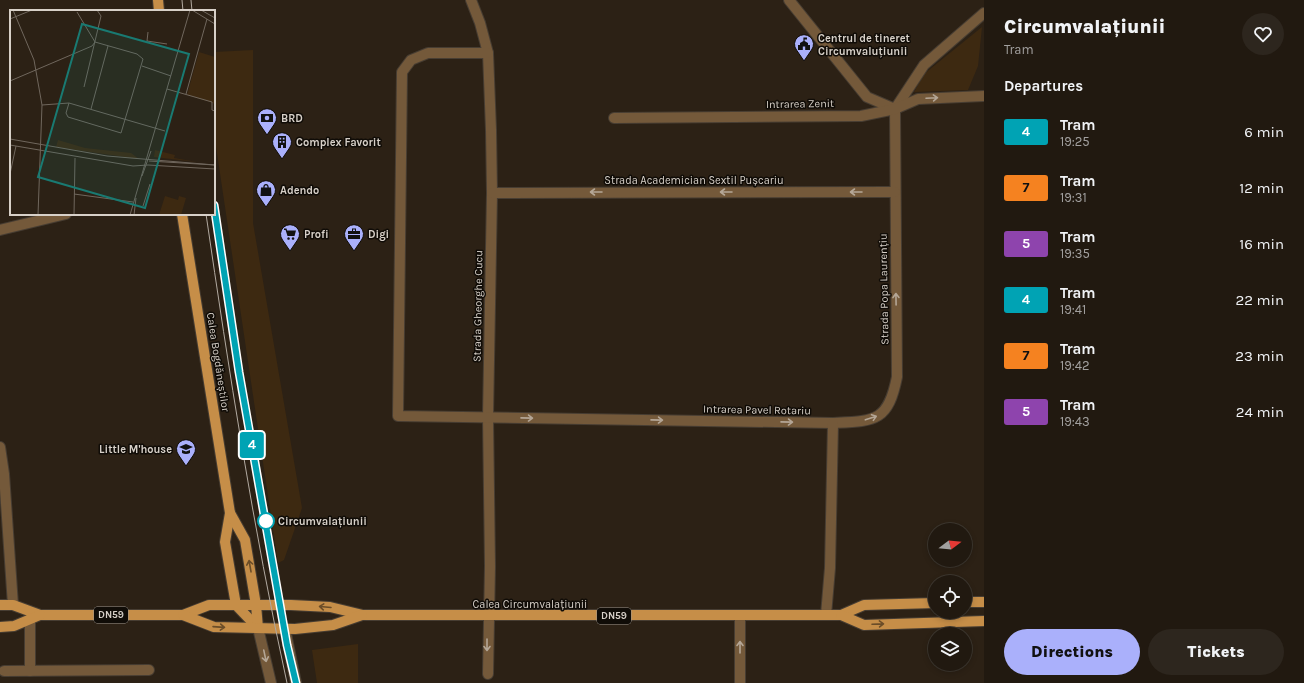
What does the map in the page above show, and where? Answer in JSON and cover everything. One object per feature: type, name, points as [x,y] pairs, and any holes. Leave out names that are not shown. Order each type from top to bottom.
[{"type":"main road","points":[[158,0],[159,10]]},
{"type":"main road","name":"Calea Bogdăneștilor","points":[[182,215],[230,513],[225,542],[236,605]]},
{"type":"main road","name":"Calea Bogdăneștilor","points":[[230,513],[245,540],[256,605],[258,628]]},
{"type":"main road","points":[[972,602],[984,602]]},
{"type":"main road","name":"Calea Circumvalațiunii","points":[[0,627],[14,626],[35,617],[183,615],[209,605],[330,607],[363,615],[488,616],[841,615],[864,605],[928,603]]},
{"type":"main road","name":"Calea Circumvalațiunii","points":[[0,604],[13,605],[35,617]]},
{"type":"main road","points":[[236,605],[258,628]]},
{"type":"main road","name":"Calea Circumvalațiunii","points":[[183,615],[214,627],[285,629],[332,626],[363,615]]},
{"type":"main road","name":"Calea Circumvalațiunii","points":[[841,615],[864,625],[984,621]]},
{"type":"street","name":"Strada Gheorghe Cucu","points":[[471,0],[480,23],[488,53],[492,193],[488,417],[490,566],[488,674]]},
{"type":"street","points":[[789,0],[867,97],[895,109],[924,65],[984,14]]},
{"type":"street","name":"Intrarea Pavel Rotariu","points":[[488,53],[428,53],[411,60],[402,72],[398,416],[833,423]]},
{"type":"street","name":"Intrarea Zenit","points":[[614,118],[861,116],[895,109],[918,99],[984,96]]},
{"type":"street","name":"Strada Popa Laurențiu","points":[[833,423],[865,420],[878,416],[886,410],[893,396],[897,377],[895,109]]},
{"type":"street","name":"Strada Academician Sextil Pușcariu","points":[[492,193],[895,192]]},
{"type":"street","points":[[0,230],[62,215]]},
{"type":"street","points":[[826,615],[830,568],[833,423]]},
{"type":"street","points":[[0,447],[4,474],[13,605]]},
{"type":"street","points":[[740,615],[740,681]]},
{"type":"street","points":[[30,671],[35,617]]},
{"type":"street","points":[[258,628],[271,683]]},
{"type":"street","points":[[285,629],[296,683]]},
{"type":"street","points":[[4,671],[149,670]]},
{"type":"shaded area","points":[[982,27],[978,66],[968,90],[914,92],[924,74]]},
{"type":"shaded area","points":[[253,50],[253,223],[302,508],[284,560],[278,563],[215,140],[215,52]]},
{"type":"shaded area","points":[[358,644],[358,683],[317,683],[312,650]]},
{"type":"tram line","points":[[182,0],[183,10]]},
{"type":"tram line","points":[[191,0],[192,10]]},
{"type":"tram line","points":[[215,212],[239,372],[287,645],[296,683]]},
{"type":"tram line","name":"4","points":[[215,212],[239,372],[287,645],[296,683]]},
{"type":"tram line","points":[[206,215],[252,508],[287,683]]},
{"type":"place","name":"Centrul de tineret Circumvaluțiunii","points":[[804,61]]},
{"type":"place","name":"BRD","points":[[267,135]]},
{"type":"place","name":"Complex Favorit","points":[[282,159]]},
{"type":"place","name":"Adendo","points":[[266,207]]},
{"type":"place","name":"Profi","points":[[290,251]]},
{"type":"place","name":"Digi","points":[[354,251]]},
{"type":"place","name":"Little M'house","points":[[186,466]]},
{"type":"place","name":"Circumvalațiunii","points":[[266,521]]}]
